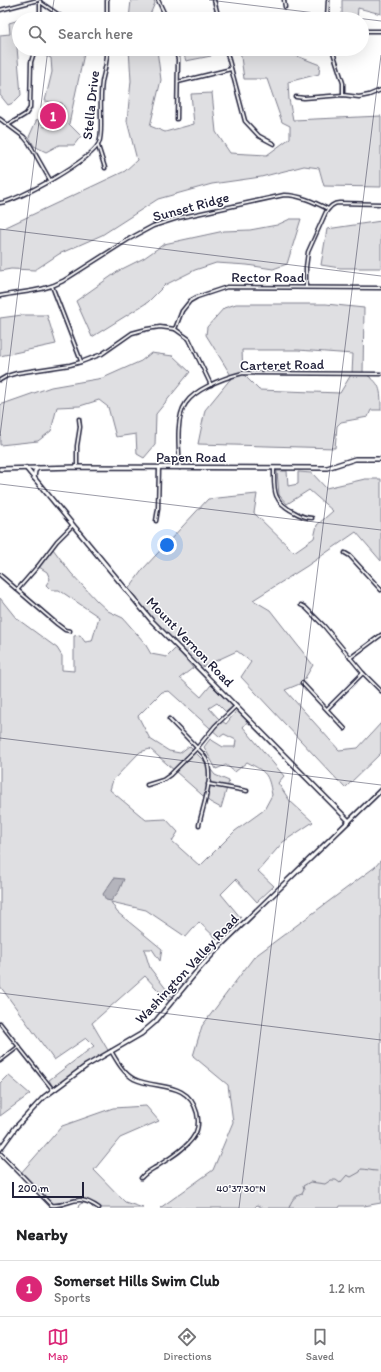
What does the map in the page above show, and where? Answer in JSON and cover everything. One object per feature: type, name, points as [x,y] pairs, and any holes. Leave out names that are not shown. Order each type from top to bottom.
[{"type":"street","points":[[107,0],[107,12]]},
{"type":"street","points":[[158,0],[164,12]]},
{"type":"street","points":[[214,0],[217,12]]},
{"type":"street","points":[[284,0],[284,7]]},
{"type":"street","points":[[328,0],[328,12]]},
{"type":"street","points":[[0,10],[39,1],[55,12]]},
{"type":"street","points":[[39,1],[40,12]]},
{"type":"street","points":[[369,31],[381,31]]},
{"type":"street","points":[[8,125],[26,114],[30,108],[31,62],[33,56]]},
{"type":"street","name":"Stella Drive","points":[[0,203],[18,198],[50,180],[75,165],[98,146],[101,132],[102,83],[107,56]]},
{"type":"street","points":[[177,56],[177,119]]},
{"type":"street","points":[[228,56],[245,121],[259,136],[274,144]]},
{"type":"street","points":[[334,56],[342,83],[343,95]]},
{"type":"street","points":[[178,82],[231,69]]},
{"type":"street","points":[[296,97],[304,98],[343,95],[356,97],[366,96],[381,90]]},
{"type":"street","points":[[0,119],[29,143],[50,180]]},
{"type":"street","points":[[98,146],[105,168]]},
{"type":"street","name":"Sunset Ridge","points":[[0,296],[39,290],[52,286],[139,233],[153,226],[178,218],[284,195],[306,199],[328,209]]},
{"type":"street","points":[[306,287],[308,252],[328,209],[332,204],[381,204]]},
{"type":"street","points":[[52,286],[81,362]]},
{"type":"street","name":"Rector Road","points":[[175,329],[180,315],[187,304],[197,297],[217,289],[239,286],[381,288]]},
{"type":"street","points":[[0,380],[17,373],[81,362],[102,354],[136,331],[160,327],[175,329],[189,339],[211,385]]},
{"type":"street","name":"Carteret Road","points":[[180,468],[179,433],[181,416],[184,407],[193,396],[223,379],[243,373],[381,374]]},
{"type":"street","points":[[77,467],[77,446],[80,427],[79,419]]},
{"type":"street","name":"Papen Road","points":[[0,469],[77,467],[330,468],[355,460],[381,460]]},
{"type":"street","name":"Mount Vernon Road","points":[[26,468],[152,622],[349,821]]},
{"type":"street","points":[[34,478],[35,471],[38,468]]},
{"type":"street","points":[[156,522],[158,509],[159,468]]},
{"type":"street","points":[[274,468],[274,491],[279,501],[284,507],[305,517],[312,518]]},
{"type":"street","points":[[18,589],[57,541],[73,525]]},
{"type":"street","points":[[345,553],[350,556],[381,590]]},
{"type":"street","points":[[0,575],[57,624],[65,630],[70,631]]},
{"type":"street","points":[[301,605],[305,607],[324,626],[363,673],[381,691]]},
{"type":"street","points":[[350,658],[381,635]]},
{"type":"street","points":[[327,709],[363,673]]},
{"type":"street","points":[[302,683],[345,729]]},
{"type":"street","points":[[147,785],[167,778],[198,748],[215,726],[236,706]]},
{"type":"street","points":[[169,719],[198,748],[205,757],[209,768],[208,784],[199,825]]},
{"type":"street","points":[[208,784],[247,791]]},
{"type":"street","name":"Washington Valley Road","points":[[0,1149],[20,1122],[53,1090],[85,1066],[141,1034],[155,1022],[221,944],[381,790]]},
{"type":"street","points":[[0,1023],[53,1090]]},
{"type":"street","points":[[0,1061],[18,1047]]},
{"type":"street","points":[[111,1051],[121,1068],[130,1077],[139,1081],[179,1090],[191,1101],[196,1110],[198,1126],[192,1140],[182,1149],[141,1178]]},
{"type":"street","points":[[0,1153],[51,1205],[59,1206],[80,1200],[90,1202],[99,1208]]},
{"type":"shaded area","points":[[131,0],[154,0],[155,3],[151,12],[130,12]]},
{"type":"shaded area","points":[[342,0],[381,0],[381,14],[358,8],[358,12],[342,12]]},
{"type":"shaded area","points":[[12,22],[12,56],[18,56],[21,95],[13,103],[8,105],[0,95],[0,35],[10,34],[9,23]]},
{"type":"shaded area","points":[[46,56],[84,56],[69,124],[81,136],[74,145],[59,145],[46,152],[34,146],[29,137],[37,119],[44,127],[56,125],[65,109],[62,103],[45,101],[52,72],[51,58]]},
{"type":"shaded area","points":[[129,56],[158,56],[161,80],[150,126],[165,132],[194,124],[191,94],[212,93],[216,132],[230,153],[267,155],[290,138],[290,126],[282,122],[267,79],[244,79],[241,56],[297,56],[320,65],[319,74],[288,82],[289,99],[293,120],[381,116],[381,187],[324,186],[319,168],[304,166],[261,177],[212,184],[158,199],[102,235],[59,254],[35,270],[11,269],[0,271],[0,228],[4,228],[125,171],[137,160],[127,121],[131,81]]},
{"type":"shaded area","points":[[184,56],[211,56],[186,61]]},
{"type":"shaded area","points":[[290,219],[301,219],[287,264],[273,269],[247,265],[216,263],[195,270],[165,285],[148,302],[92,337],[76,301],[120,270],[144,258],[164,244],[224,231],[250,230],[277,225]]},
{"type":"shaded area","points":[[381,221],[381,268],[340,268],[321,265],[327,229]]},
{"type":"shaded area","points":[[236,304],[326,304],[364,308],[363,373],[377,383],[379,387],[381,410],[371,410],[368,417],[341,422],[337,426],[335,448],[198,444],[205,410],[232,377],[206,335],[207,327],[224,308]],"holes":[[[242,350],[298,350],[353,354],[352,373],[340,393],[259,390],[243,374]]]},
{"type":"shaded area","points":[[22,315],[47,315],[56,344],[0,356],[0,318]]},
{"type":"shaded area","points":[[151,353],[173,356],[190,372],[156,414],[155,445],[144,458],[137,454],[136,434],[116,437],[108,407],[99,400],[80,406],[57,407],[51,431],[38,441],[0,445],[0,405],[51,387],[103,378],[141,361]]},
{"type":"shaded area","points":[[277,471],[287,471],[288,486],[298,484],[298,472],[312,473],[326,488],[365,479],[381,479],[381,561],[356,532],[307,566],[253,600],[270,610],[313,665],[302,683],[285,690],[339,750],[358,748],[381,723],[381,753],[345,788],[241,677],[251,662],[237,651],[198,669],[152,621],[127,591],[143,569],[208,499],[257,494],[254,513],[294,552],[314,538],[317,525],[333,511],[309,490],[287,504],[279,495]]},
{"type":"shaded area","points":[[53,549],[71,573],[97,601],[108,611],[123,618],[144,642],[151,654],[167,657],[176,648],[193,668],[180,678],[201,697],[211,685],[233,706],[226,712],[217,703],[209,708],[226,724],[237,710],[248,721],[243,727],[284,776],[278,783],[290,801],[313,822],[283,842],[258,871],[274,886],[257,902],[236,879],[221,894],[241,918],[218,940],[199,922],[186,937],[146,910],[111,902],[117,912],[162,949],[160,961],[152,949],[144,949],[150,968],[173,998],[168,1001],[145,976],[92,1023],[109,1052],[53,1087],[49,1080],[94,1046],[86,1038],[54,1060],[0,986],[0,598],[16,618],[57,648],[62,656],[62,670],[74,671],[74,636],[80,635],[85,642],[92,641],[99,617],[59,590],[51,590],[46,585],[50,579],[47,572],[39,567]],"holes":[[[169,691],[220,737],[224,734],[236,740],[235,747],[223,747],[210,739],[204,747],[216,769],[226,765],[235,772],[247,762],[266,774],[272,795],[264,810],[235,831],[200,866],[172,841],[178,832],[166,819],[146,820],[110,790],[113,780],[140,752],[150,749],[210,802],[221,808],[229,781],[215,775],[189,746],[180,753],[169,751],[150,739],[138,716],[162,692]]]},
{"type":"shaded area","points":[[381,860],[381,1203],[364,1206],[340,1206],[339,1208],[263,1208],[257,1205],[254,1208],[160,1208],[213,1170],[233,1122],[228,1085],[193,1056],[202,1026],[254,957],[375,867]]},
{"type":"shaded area","points":[[114,878],[124,879],[119,891],[111,901],[106,900],[103,894]]},
{"type":"shaded area","points":[[8,1075],[30,1094],[0,1116],[0,1083]]},
{"type":"shaded area","points":[[146,1106],[159,1121],[120,1138],[94,1170],[125,1202],[143,1208],[99,1208],[90,1202],[80,1200],[53,1206],[20,1174],[62,1126],[113,1108]]},
{"type":"waterway","points":[[289,1208],[293,1199],[302,1194],[304,1190],[303,1186],[310,1182],[325,1184],[331,1180],[336,1180],[340,1183],[347,1175],[351,1177],[360,1172],[361,1169],[377,1171]]},
{"type":"waterway","points":[[78,1208],[82,1203],[88,1203],[93,1208]]},
{"type":"place","name":"Somerset Hills Swim Club","points":[[53,116]]}]
